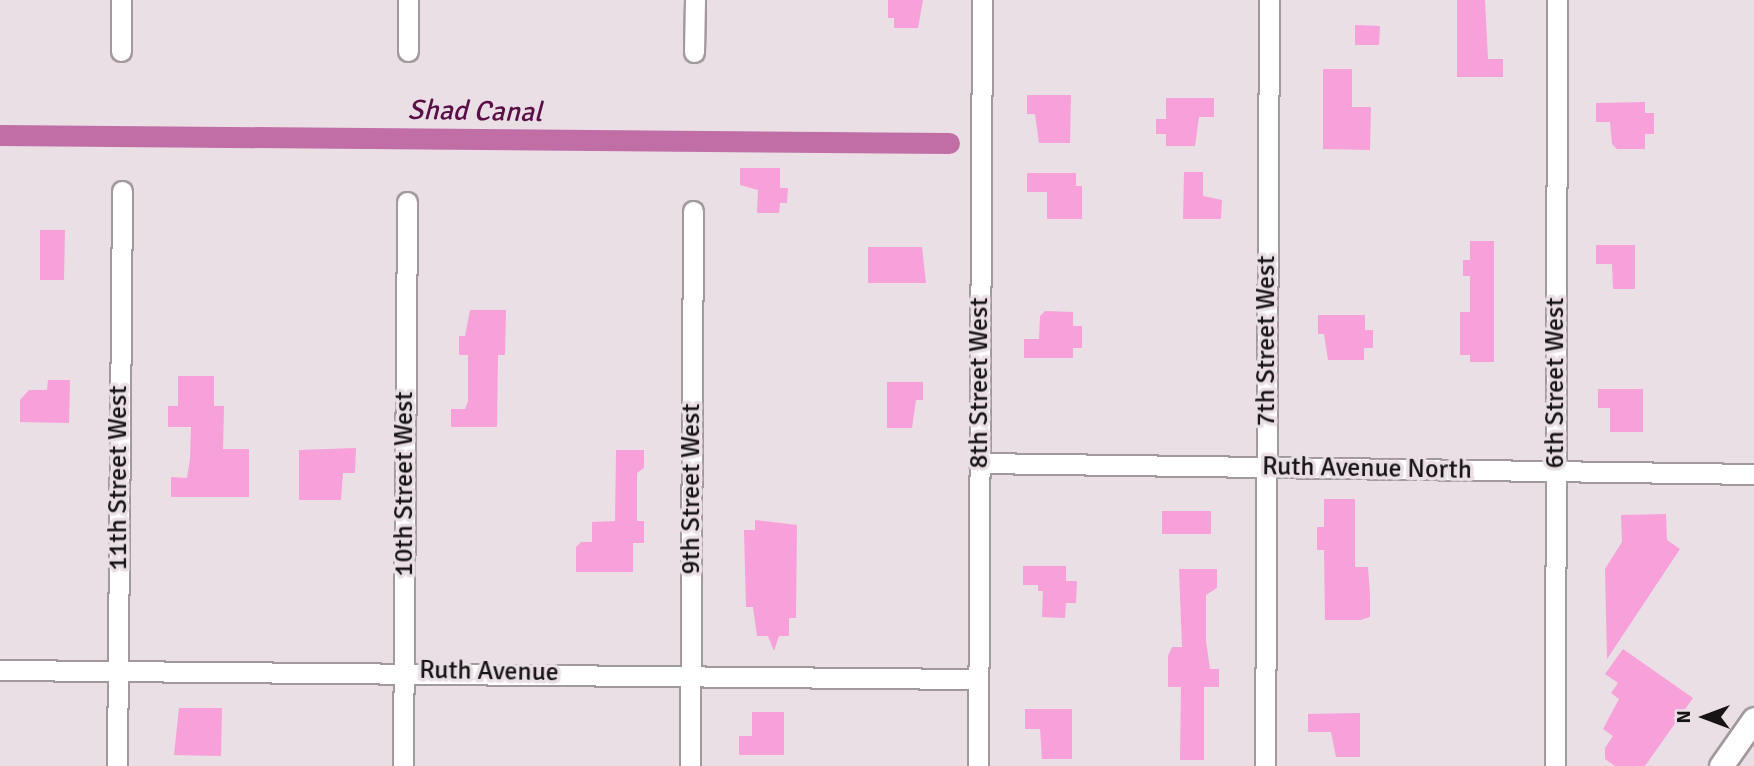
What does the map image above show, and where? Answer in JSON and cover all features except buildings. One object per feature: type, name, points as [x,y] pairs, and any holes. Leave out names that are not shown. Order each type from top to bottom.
[{"type":"street","points":[[121,0],[121,51]]},
{"type":"street","points":[[408,0],[408,51]]},
{"type":"street","points":[[694,52],[695,0]]},
{"type":"street","name":"8th Street West","points":[[978,766],[982,0]]},
{"type":"street","name":"7th Street West","points":[[1265,766],[1269,0]]},
{"type":"street","name":"6th Street West","points":[[1555,766],[1558,0]]},
{"type":"street","name":"11th Street West","points":[[117,766],[122,191]]},
{"type":"street","name":"10th Street West","points":[[403,766],[407,202]]},
{"type":"street","name":"9th Street West","points":[[690,766],[693,211]]},
{"type":"street","name":"Ruth Avenue North","points":[[979,463],[1754,474]]},
{"type":"street","name":"Ruth Avenue","points":[[0,670],[403,671],[978,679]]},
{"type":"street","points":[[1741,766],[1754,719]]},
{"type":"street","points":[[1721,766],[1747,739]]},
{"type":"waterway","name":"Shad Canal","points":[[0,135],[949,143]]}]
